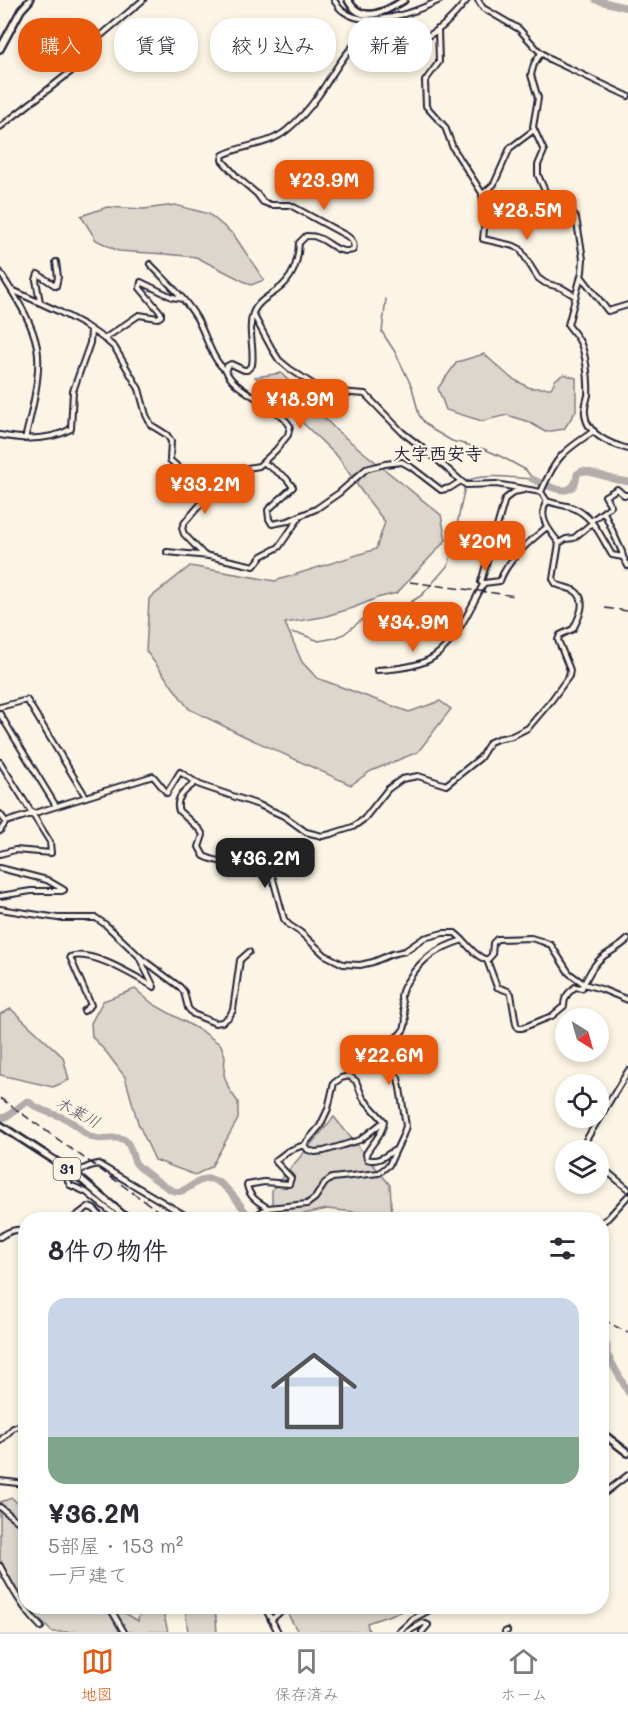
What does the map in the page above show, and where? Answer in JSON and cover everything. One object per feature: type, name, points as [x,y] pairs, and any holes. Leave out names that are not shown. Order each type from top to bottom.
[{"type":"main road","points":[[0,49],[21,10],[30,0]]},
{"type":"main road","points":[[348,0],[352,8],[359,13],[367,14],[382,12],[404,0]]},
{"type":"main road","name":"31","points":[[0,1125],[74,1173],[120,1212]]},
{"type":"main road","points":[[609,1439],[628,1454]]},
{"type":"street","points":[[0,127],[73,70],[98,38],[143,0]]},
{"type":"street","points":[[334,0],[344,13],[365,20],[396,16],[440,0]]},
{"type":"street","points":[[12,290],[91,330],[104,339],[121,357],[140,389],[146,415],[151,425],[167,435],[171,441],[171,460],[178,468],[181,478],[203,474],[227,474],[259,466],[288,435],[290,426],[277,412],[235,385],[227,376],[227,366],[231,364],[248,370],[252,365],[250,325],[253,313],[261,301],[286,282],[298,258],[299,243],[306,236],[316,236],[346,252],[352,250],[354,246],[352,240],[347,236],[290,205],[270,205],[263,202],[222,160],[223,155],[230,151],[259,145],[285,132],[304,114],[349,50],[361,39],[399,32],[426,36],[454,16],[467,0]]},
{"type":"street","points":[[478,0],[483,8],[519,29],[541,53],[551,60],[628,96]]},
{"type":"street","points":[[438,29],[439,62],[425,81],[426,106],[445,127],[453,148],[482,195],[485,220],[483,239],[520,249],[538,278],[575,296]]},
{"type":"street","points":[[541,53],[534,64],[531,75],[538,98],[533,120],[534,130],[544,151],[537,170],[551,200],[570,209],[576,218],[583,259],[568,325],[579,340],[587,371],[588,394],[585,414],[587,422],[594,431],[607,442],[628,449]]},
{"type":"street","points":[[482,195],[494,184],[510,148],[534,130]]},
{"type":"street","points":[[40,303],[36,280],[38,274],[56,286],[58,277],[56,262]]},
{"type":"street","points":[[150,264],[183,299],[196,317],[217,361],[226,370]]},
{"type":"street","points":[[0,272],[34,333],[38,355],[37,375],[25,439]]},
{"type":"street","points":[[581,275],[608,311],[628,305]]},
{"type":"street","points":[[104,339],[139,315],[158,318],[161,316],[155,305],[140,288],[141,282],[172,297],[183,299]]},
{"type":"street","points":[[253,313],[279,360],[320,389],[365,394],[402,432],[466,484],[496,484],[541,492],[547,501],[583,513],[592,522],[612,555],[623,557]]},
{"type":"street","points":[[0,435],[25,439],[43,438],[71,429],[73,391],[90,343],[91,330]]},
{"type":"street","points":[[541,492],[553,464],[571,446],[594,431]]},
{"type":"street","points":[[263,462],[293,484],[293,487],[268,510],[271,522],[283,522],[324,505],[366,469],[385,464],[402,462],[441,490],[450,488],[461,481]]},
{"type":"street","points":[[204,555],[184,534],[182,528],[227,474]]},
{"type":"street","points":[[481,582],[505,499],[514,492],[526,489]]},
{"type":"street","points":[[559,543],[574,538],[611,506],[605,496],[617,489],[624,495],[628,495]]},
{"type":"street","points":[[1,829],[6,822],[153,776],[167,792],[180,772],[208,789],[259,805],[284,816],[306,832],[321,836],[353,827],[364,819],[388,789],[402,779],[418,776],[446,785],[480,758],[490,742],[512,736],[528,728],[569,676],[570,670],[558,640],[560,635],[573,629],[582,609],[581,598],[576,592],[556,584],[553,579],[559,543],[544,521],[543,509],[547,501]]},
{"type":"street","points":[[604,512],[628,566]]},
{"type":"street","points":[[166,552],[204,555],[254,566],[262,556],[279,547],[302,514]]},
{"type":"street","points":[[377,670],[397,669],[434,657],[451,641],[484,583],[500,581],[523,547],[547,527]]},
{"type":"street","points":[[0,707],[27,700],[86,797]]},
{"type":"street","points":[[0,714],[56,806]]},
{"type":"street","points":[[0,762],[50,842],[51,853],[15,850],[0,854]]},
{"type":"street","points":[[195,783],[182,793],[177,807],[203,835],[199,847],[204,856],[222,862],[268,868],[284,919],[332,960],[343,964],[360,965],[405,951],[427,937],[443,933],[455,933],[473,952],[487,960]]},
{"type":"street","points":[[0,814],[6,822]]},
{"type":"street","points":[[0,868],[47,880],[64,890],[30,891],[0,896]]},
{"type":"street","points":[[0,909],[58,918],[96,918],[180,987],[184,992],[188,1008],[193,1014],[215,1023],[230,1017],[240,960],[249,952]]},
{"type":"street","points":[[487,960],[492,955],[493,943],[497,939],[531,938],[550,945],[569,973],[584,984],[628,1000]]},
{"type":"street","points":[[487,960],[497,987],[511,994],[516,1024],[518,1028],[522,1028],[552,1016],[564,1006],[564,1000],[569,992],[575,987],[582,987],[598,961],[628,939]]},
{"type":"street","points":[[263,1212],[268,1209],[307,1204],[332,1178],[379,1173],[388,1165],[406,1126],[398,1078],[393,1071],[368,1061],[366,1056],[394,1039],[402,1031],[406,1019],[401,999],[402,992],[413,972],[432,953],[463,940]]},
{"type":"street","points":[[84,1011],[91,1005],[70,957],[81,955],[91,957],[123,970],[154,987],[137,954]]},
{"type":"street","points":[[588,1140],[628,1071]]},
{"type":"street","points":[[268,1209],[252,1197],[247,1185],[264,1182],[289,1184],[291,1178],[275,1161],[288,1151],[304,1145],[324,1120],[334,1083],[341,1078],[349,1076],[356,1081],[363,1098],[384,1121],[384,1126],[366,1154],[367,1159],[376,1160],[395,1149]]},
{"type":"street","points":[[304,1145],[308,1150],[324,1151],[360,1140],[384,1121]]},
{"type":"street","points":[[74,1173],[98,1164],[179,1212]]},
{"type":"street","points":[[66,1168],[70,1185],[97,1199],[112,1212]]},
{"type":"street","points":[[609,1173],[628,1189]]},
{"type":"street","points":[[609,1217],[628,1196]]},
{"type":"street","points":[[81,1212],[88,1207],[97,1212]]},
{"type":"street","points":[[0,1237],[9,1231],[18,1229]]},
{"type":"street","points":[[0,1441],[18,1426]]},
{"type":"street","points":[[609,1490],[628,1477]]},
{"type":"street","points":[[0,1481],[18,1483]]},
{"type":"street","points":[[0,1507],[18,1522]]},
{"type":"street","points":[[0,1566],[18,1600]]},
{"type":"street","points":[[29,1614],[42,1627]]},
{"type":"street","points":[[113,1614],[124,1632]]},
{"type":"street","points":[[268,1614],[278,1632]]},
{"type":"street","points":[[271,1620],[278,1614]]},
{"type":"street","points":[[399,1632],[422,1614]]},
{"type":"street","points":[[407,1632],[423,1623],[428,1625],[422,1632]]},
{"type":"shaded area","points":[[175,205],[209,214],[234,235],[264,280],[251,285],[196,257],[118,251],[96,240],[81,216],[107,207],[144,209]]},
{"type":"shaded area","points":[[484,354],[511,378],[530,388],[551,388],[556,379],[564,374],[576,378],[576,411],[564,429],[545,432],[529,422],[507,415],[482,421],[446,410],[438,388],[457,362]]},
{"type":"shaded area","points":[[281,373],[336,430],[441,515],[446,540],[397,593],[323,617],[285,623],[302,662],[317,678],[409,712],[440,701],[451,709],[418,752],[371,771],[351,785],[189,709],[146,651],[149,599],[190,566],[275,581],[376,549],[385,522],[338,457],[255,377]]},
{"type":"shaded area","points":[[135,989],[153,1004],[203,1032],[221,1045],[225,1056],[224,1075],[229,1089],[238,1102],[238,1119],[211,1167],[195,1175],[155,1160],[138,1123],[125,1077],[92,1037],[91,1023],[103,1001]]},
{"type":"shaded area","points":[[11,1009],[63,1057],[69,1080],[53,1087],[0,1075],[0,1014]]},
{"type":"shaded area","points":[[334,1117],[390,1185],[392,1212],[327,1209],[313,1212],[272,1212],[272,1190]]},
{"type":"shaded area","points":[[12,1498],[18,1504],[18,1592],[0,1559],[0,1502]]},
{"type":"shaded area","points":[[34,1614],[127,1614],[138,1621],[139,1614],[164,1614],[168,1632],[52,1632]]},
{"type":"shaded area","points":[[186,1614],[216,1614],[217,1632],[188,1632]]},
{"type":"shaded area","points":[[290,1614],[393,1614],[367,1623],[369,1632],[298,1632],[289,1616]]},
{"type":"waterway","points":[[596,0],[628,8]]},
{"type":"waterway","points":[[386,299],[382,332],[395,352],[412,387],[419,415],[424,422],[452,441],[484,449],[502,457],[526,470],[532,478]]},
{"type":"waterway","points":[[532,479],[559,490],[571,488],[577,474],[582,471],[628,482]]},
{"type":"waterway","points":[[292,633],[319,641],[335,638],[344,634],[374,610],[403,607],[422,595],[449,564],[466,481],[490,477],[532,479]]},
{"type":"waterway","name":"木葉川","points":[[0,1118],[6,1117],[27,1101],[68,1120],[91,1137],[123,1139],[129,1146],[137,1165],[171,1190],[182,1191],[208,1179],[220,1183],[246,1212]]},
{"type":"waterway","name":"木葉川","points":[[609,1358],[628,1392]]},
{"type":"railway","points":[[410,582],[516,596]]},
{"type":"railway","points":[[605,608],[628,611]]},
{"type":"railway","points":[[0,1098],[160,1212]]},
{"type":"railway","points":[[609,1323],[628,1333]]},
{"type":"district","name":"大字西安寺","points":[[438,454]]}]
